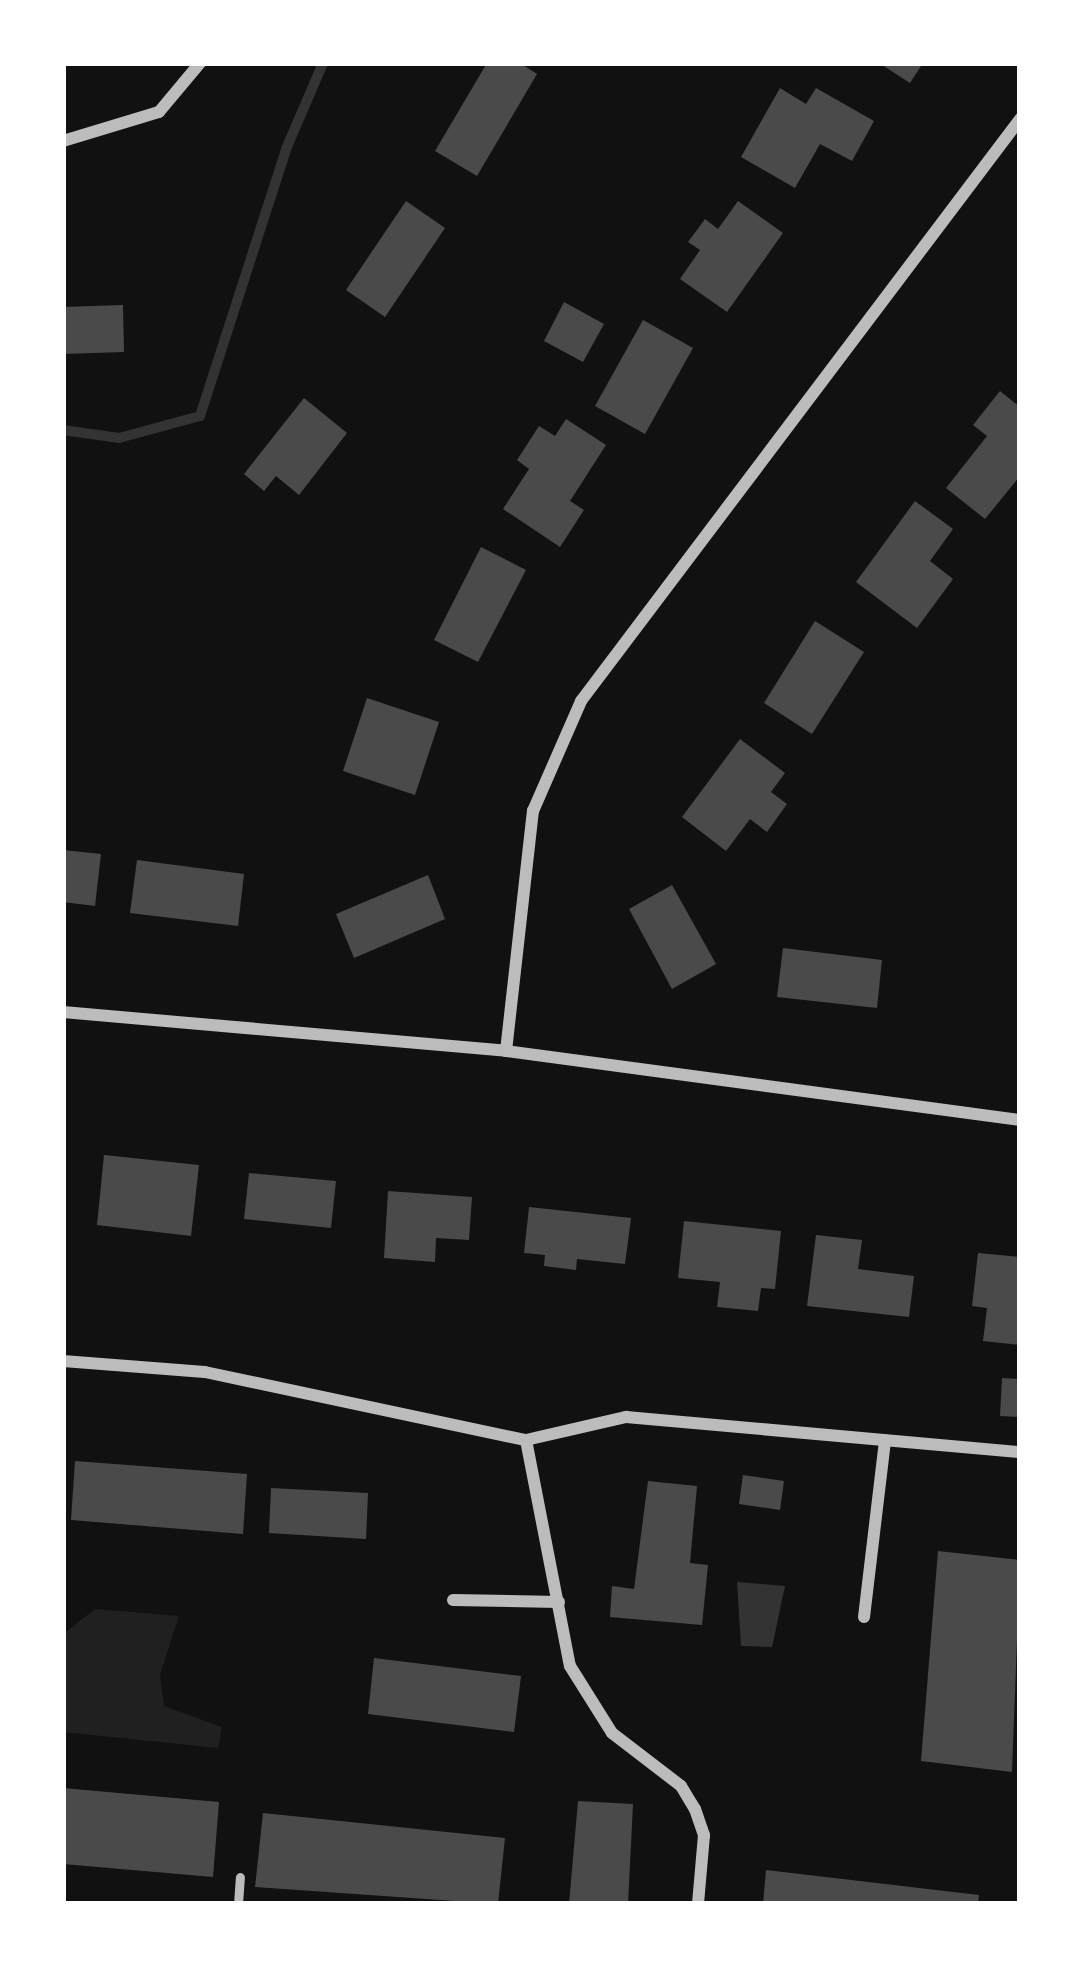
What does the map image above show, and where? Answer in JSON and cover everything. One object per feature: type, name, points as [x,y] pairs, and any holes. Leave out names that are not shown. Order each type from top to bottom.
[{"type":"street","points":[[63,141],[159,112],[200,63]]},
{"type":"street","points":[[506,1051],[533,811],[581,701],[1020,119]]},
{"type":"street","points":[[63,1012],[506,1051],[1020,1120]]},
{"type":"street","points":[[63,1361],[205,1372],[526,1440],[626,1418],[1020,1452]]},
{"type":"street","points":[[864,1617],[885,1439]]},
{"type":"street","points":[[526,1440],[570,1666],[612,1733],[681,1786],[695,1809],[704,1835],[698,1904]]},
{"type":"street","points":[[453,1600],[559,1602]]},
{"type":"lane","points":[[238,1904],[240,1876]]},
{"type":"shaded area","points":[[737,1582],[785,1586],[772,1647],[741,1646]]},
{"type":"shaded area","points":[[95,1609],[179,1616],[160,1675],[164,1706],[222,1727],[218,1748],[63,1732],[63,1634]]},
{"type":"building","points":[[487,63],[520,63],[537,74],[477,176],[435,151]]},
{"type":"building","points":[[879,63],[923,63],[910,83]]},
{"type":"building","points":[[780,88],[806,104],[816,88],[874,121],[852,161],[820,144],[795,188],[741,157]]},
{"type":"building","points":[[406,201],[445,228],[385,317],[346,290]]},
{"type":"building","points":[[738,201],[783,233],[727,312],[680,279],[700,250],[688,242],[705,219],[718,229]]},
{"type":"building","points":[[564,302],[604,324],[583,362],[544,341]]},
{"type":"building","points":[[123,305],[124,352],[63,354],[63,307]]},
{"type":"building","points":[[643,320],[693,348],[645,434],[595,406]]},
{"type":"building","points":[[1000,391],[1020,407],[1020,476],[985,519],[946,488],[987,436],[973,425]]},
{"type":"building","points":[[304,398],[347,433],[299,495],[276,476],[264,491],[244,474]]},
{"type":"building","points":[[566,419],[606,445],[570,501],[584,510],[560,547],[503,509],[529,469],[517,460],[539,426],[555,436]]},
{"type":"building","points":[[915,501],[953,529],[930,561],[953,579],[917,628],[856,582]]},
{"type":"building","points":[[481,547],[526,570],[478,662],[434,640]]},
{"type":"building","points":[[815,621],[864,652],[812,734],[764,703]]},
{"type":"building","points":[[367,698],[439,722],[415,795],[343,771]]},
{"type":"building","points":[[740,739],[785,773],[771,792],[787,804],[767,832],[750,819],[726,851],[682,817]]},
{"type":"building","points":[[63,850],[101,854],[95,906],[63,902]]},
{"type":"building","points":[[137,860],[244,874],[238,926],[130,913]]},
{"type":"building","points":[[428,875],[445,919],[354,958],[336,914]]},
{"type":"building","points":[[672,885],[716,964],[672,989],[629,909]]},
{"type":"building","points":[[783,948],[882,960],[877,1008],[777,997]]},
{"type":"building","points":[[104,1155],[199,1165],[191,1236],[97,1225]]},
{"type":"building","points":[[249,1173],[336,1181],[331,1228],[244,1219]]},
{"type":"building","points":[[388,1191],[472,1197],[469,1240],[436,1238],[435,1262],[384,1258]]},
{"type":"building","points":[[529,1207],[631,1218],[625,1264],[577,1259],[576,1270],[544,1266],[545,1255],[524,1253]]},
{"type":"building","points":[[684,1221],[781,1231],[775,1289],[761,1288],[758,1311],[717,1307],[720,1282],[678,1278]]},
{"type":"building","points":[[816,1235],[862,1240],[858,1269],[914,1276],[909,1317],[807,1306]]},
{"type":"building","points":[[978,1253],[1020,1257],[1020,1345],[983,1341],[987,1308],[972,1306]]},
{"type":"building","points":[[1002,1378],[1020,1379],[1020,1417],[1000,1416]]},
{"type":"building","points":[[75,1461],[247,1474],[243,1534],[71,1520]]},
{"type":"building","points":[[743,1475],[784,1481],[780,1510],[739,1504]]},
{"type":"building","points":[[648,1481],[697,1486],[690,1563],[708,1565],[702,1625],[610,1617],[612,1586],[634,1589]]},
{"type":"building","points":[[271,1488],[368,1493],[366,1539],[269,1533]]},
{"type":"building","points":[[938,1551],[1020,1560],[1012,1772],[921,1761]]},
{"type":"building","points":[[374,1658],[521,1676],[514,1732],[368,1714]]},
{"type":"building","points":[[63,1788],[219,1802],[213,1877],[63,1864]]},
{"type":"building","points":[[578,1801],[633,1804],[628,1904],[569,1904]]},
{"type":"building","points":[[263,1813],[505,1838],[498,1904],[255,1887]]},
{"type":"building","points":[[766,1870],[979,1895],[978,1904],[763,1904]]},
{"type":"waterway","points":[[63,430],[119,438],[200,416],[286,149],[323,63]]}]
